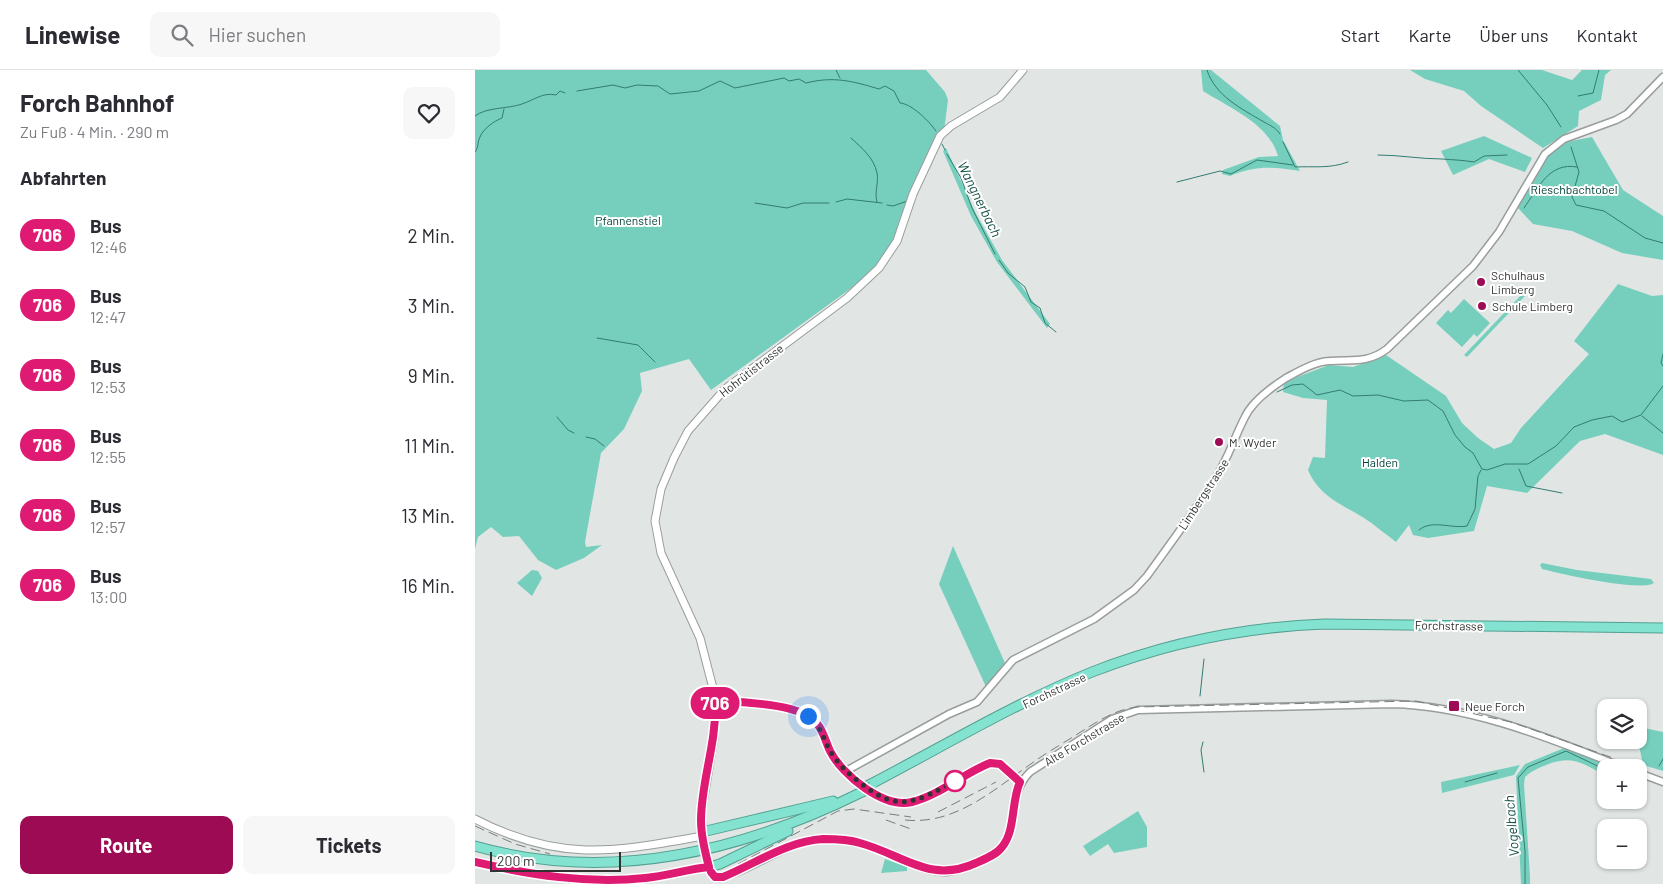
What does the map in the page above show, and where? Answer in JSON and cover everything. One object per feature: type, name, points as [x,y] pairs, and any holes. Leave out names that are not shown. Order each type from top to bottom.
[{"type":"highway","name":"Forchstrasse","points":[[475,844],[517,859],[554,865],[596,868],[645,865],[686,858],[736,845],[840,801],[1083,680],[1145,657],[1216,639],[1273,631],[1325,628],[1663,629]]},
{"type":"highway","points":[[703,836],[840,801]]},
{"type":"highway","points":[[709,864],[717,866],[777,837],[840,801]]},
{"type":"main road","name":"Hohrütistrasse","points":[[703,836],[703,802],[714,738],[715,702],[711,675],[700,638],[661,554],[656,535],[655,521],[657,502],[682,441],[704,410],[725,389],[847,298],[879,268],[895,245],[913,194],[940,136],[951,126],[1000,97],[1023,70]]},
{"type":"main road","points":[[475,819],[528,841],[581,850],[630,850],[703,836],[709,864],[655,877],[599,880],[547,876],[475,862]]},
{"type":"street","name":"Limbergstrasse","points":[[846,771],[949,714],[977,702],[1013,660],[1094,619],[1135,590],[1147,576],[1214,481],[1245,416],[1254,404],[1285,379],[1313,365],[1329,361],[1361,362],[1371,359],[1387,349],[1473,266],[1499,232],[1545,154],[1563,139],[1606,124],[1627,114],[1663,77]]},
{"type":"street","points":[[709,864],[713,875],[719,878],[800,843],[821,839],[840,839],[861,843],[930,870],[954,871],[989,857],[1001,848],[1009,832],[1016,790],[1020,782],[1000,764],[990,763],[919,800],[903,803],[877,796],[846,771],[830,751],[819,726],[808,716],[750,703],[715,702]]},
{"type":"street","name":"Alte Forchstrasse","points":[[1020,782],[1040,765],[1121,714],[1146,710],[1392,704],[1424,706],[1513,727],[1600,759]]},
{"type":"street","points":[[1647,776],[1663,782]]},
{"type":"green space","name":"Pfannenstiel","points":[[475,70],[926,70],[945,92],[948,100],[944,131],[932,149],[897,241],[872,273],[711,390],[689,359],[640,373],[642,391],[624,429],[601,453],[585,542],[586,547],[602,545],[584,558],[556,570],[538,560],[519,536],[503,537],[491,527],[478,537],[475,549]]},
{"type":"green space","points":[[1201,70],[1211,70],[1280,126],[1283,140],[1300,171],[1265,168],[1248,170],[1230,176],[1222,174],[1223,170],[1259,157],[1278,156],[1266,135],[1257,126],[1203,91]]},
{"type":"green space","points":[[1410,70],[1542,70],[1572,80],[1582,70],[1611,70],[1605,75],[1601,100],[1579,111],[1578,126],[1543,148],[1481,106],[1464,91],[1425,79]]},
{"type":"green space","points":[[1484,136],[1532,158],[1525,172],[1489,159],[1453,175],[1441,151]]},
{"type":"green space","name":"Rieschbachtobel","points":[[1592,137],[1623,190],[1663,216],[1663,260],[1622,253],[1572,231],[1533,224],[1517,207],[1546,157],[1566,142]]},
{"type":"green space","points":[[946,148],[976,214],[1002,260],[1050,324],[1047,328],[997,262],[971,216],[943,151]]},
{"type":"green space","name":"Halden","points":[[1618,284],[1652,296],[1663,295],[1663,455],[1605,434],[1580,441],[1527,493],[1487,486],[1474,531],[1428,538],[1413,535],[1409,525],[1396,542],[1368,521],[1324,493],[1313,479],[1308,470],[1313,457],[1325,458],[1327,400],[1303,398],[1283,392],[1284,382],[1329,365],[1353,367],[1386,355],[1446,396],[1462,423],[1478,438],[1494,449],[1511,443],[1521,428],[1589,354],[1574,341]]},
{"type":"green space","points":[[1525,291],[1528,293],[1467,357],[1464,355]]},
{"type":"green space","points":[[1464,299],[1490,323],[1477,337],[1474,334],[1462,347],[1436,323],[1448,310],[1451,313]]},
{"type":"green space","points":[[953,546],[1005,663],[987,689],[939,584]]},
{"type":"green space","points":[[1542,563],[1577,570],[1651,579],[1654,583],[1646,585],[1618,584],[1565,575],[1542,569],[1540,565]]},
{"type":"green space","points":[[532,570],[538,571],[542,578],[532,596],[517,583]]},
{"type":"green space","points":[[1647,729],[1663,732],[1663,771],[1647,766],[1647,759],[1642,759],[1640,749],[1647,749]]},
{"type":"green space","points":[[1564,748],[1597,761],[1597,771],[1571,760],[1564,760],[1541,767],[1525,777],[1530,884],[1521,884],[1516,776],[1525,764]]},
{"type":"green space","points":[[1520,765],[1514,775],[1442,793],[1441,782]]},
{"type":"green space","points":[[1138,811],[1147,827],[1147,847],[1114,853],[1108,844],[1090,856],[1083,846]]},
{"type":"green space","points":[[885,859],[907,867],[907,871],[881,873]]},
{"type":"waterway","points":[[836,70],[840,78]]},
{"type":"waterway","points":[[1207,70],[1216,87],[1230,101],[1273,127],[1280,134]]},
{"type":"waterway","points":[[1518,70],[1547,105],[1561,127]]},
{"type":"waterway","points":[[1578,96],[1593,93],[1599,70]]},
{"type":"waterway","name":"Wangnerbach","points":[[577,91],[613,85],[625,88],[637,85],[658,86],[670,94],[699,91],[720,81],[735,88],[784,78],[789,81],[799,79],[806,83],[843,80],[879,89],[885,86],[894,91],[900,103],[910,106],[925,118],[936,131]]},
{"type":"waterway","points":[[475,116],[485,111],[516,106],[543,95],[556,95],[560,91],[565,93]]},
{"type":"waterway","points":[[475,152],[481,134],[489,126],[502,118],[504,109]]},
{"type":"waterway","points":[[851,138],[873,163],[877,177],[877,202]]},
{"type":"waterway","points":[[1283,142],[1295,167],[1328,166],[1348,162]]},
{"type":"waterway","name":"Wangnerbach","points":[[942,144],[945,150]]},
{"type":"waterway","points":[[1571,147],[1579,172],[1572,197],[1576,205],[1604,211],[1645,238],[1663,243]]},
{"type":"waterway","name":"Wangnerbach","points":[[947,154],[961,178],[972,208],[995,254]]},
{"type":"waterway","points":[[1378,155],[1474,162],[1484,156],[1507,155]]},
{"type":"waterway","points":[[1177,182],[1220,171],[1231,174],[1257,160],[1293,165]]},
{"type":"waterway","points":[[1524,208],[1540,184],[1552,172],[1567,166],[1577,167]]},
{"type":"waterway","points":[[836,202],[847,199],[882,203]]},
{"type":"waterway","points":[[887,205],[893,206],[907,201]]},
{"type":"waterway","points":[[755,203],[787,208],[803,203],[829,203]]},
{"type":"waterway","name":"Wangnerbach","points":[[999,260],[1008,273],[1025,287],[1031,302],[1040,308],[1045,323],[1056,332]]},
{"type":"waterway","points":[[597,338],[638,345],[655,362]]},
{"type":"waterway","name":"Wangnerbach","points":[[1663,354],[1661,363],[1663,366]]},
{"type":"waterway","name":"Wangnerbach","points":[[1277,392],[1292,385],[1303,384],[1317,395],[1340,390],[1353,396],[1378,395],[1404,401],[1428,400],[1443,411],[1455,435],[1473,453],[1482,469],[1487,470],[1505,464],[1528,464],[1556,446],[1574,427],[1592,420],[1612,416],[1622,422],[1641,415],[1663,386]]},
{"type":"waterway","name":"Vogelbach","points":[[1642,416],[1663,433]]},
{"type":"waterway","points":[[557,417],[568,430],[574,433]]},
{"type":"waterway","points":[[586,437],[595,439],[604,446]]},
{"type":"waterway","points":[[1519,469],[1526,486],[1562,493]]},
{"type":"waterway","points":[[1419,530],[1430,525],[1467,526],[1475,509],[1478,476],[1481,470]]},
{"type":"waterway","points":[[1200,696],[1204,659]]},
{"type":"waterway","points":[[1203,742],[1201,750],[1204,772]]},
{"type":"waterway","name":"Vogelbach","points":[[1525,884],[1525,851],[1518,778],[1528,767],[1566,751],[1597,766]]},
{"type":"waterway","name":"Vogelbach","points":[[1659,766],[1663,759]]},
{"type":"waterway","points":[[1465,782],[1497,773]]},
{"type":"railway","points":[[905,820],[923,820],[940,817],[971,805],[1040,757],[1093,724],[1107,716],[1138,707],[1416,701],[1511,722],[1616,759]]},
{"type":"railway","points":[[938,812],[996,782]]},
{"type":"railway","points":[[738,864],[838,811],[854,809],[911,817]]},
{"type":"railway","points":[[886,820],[911,829]]},
{"type":"railway","points":[[475,826],[515,844],[550,854]]},
{"type":"bus line","name":"706","points":[[475,862],[527,873],[585,880],[655,877],[709,867],[702,832],[701,815],[714,738],[715,702],[750,703],[808,716],[819,726],[830,751],[838,763],[877,796],[895,803],[919,800],[993,762],[1000,764],[1020,782],[1016,790],[1009,832],[1001,848],[989,857],[954,871],[939,872],[930,870],[861,843],[840,839],[821,839],[800,843],[784,849],[723,877],[715,877],[711,872]]},
{"type":"place","name":"Schulhaus Limberg","points":[[1481,282]]},
{"type":"place","name":"Schule Limberg","points":[[1482,306]]},
{"type":"place","name":"M. Wyder","points":[[1219,442]]},
{"type":"place","name":"Neue Forch","points":[[1454,706]]},
{"type":"route","points":[[808,716],[819,726],[830,751],[838,763],[877,796],[895,803],[911,802],[919,800],[955,781]]}]
